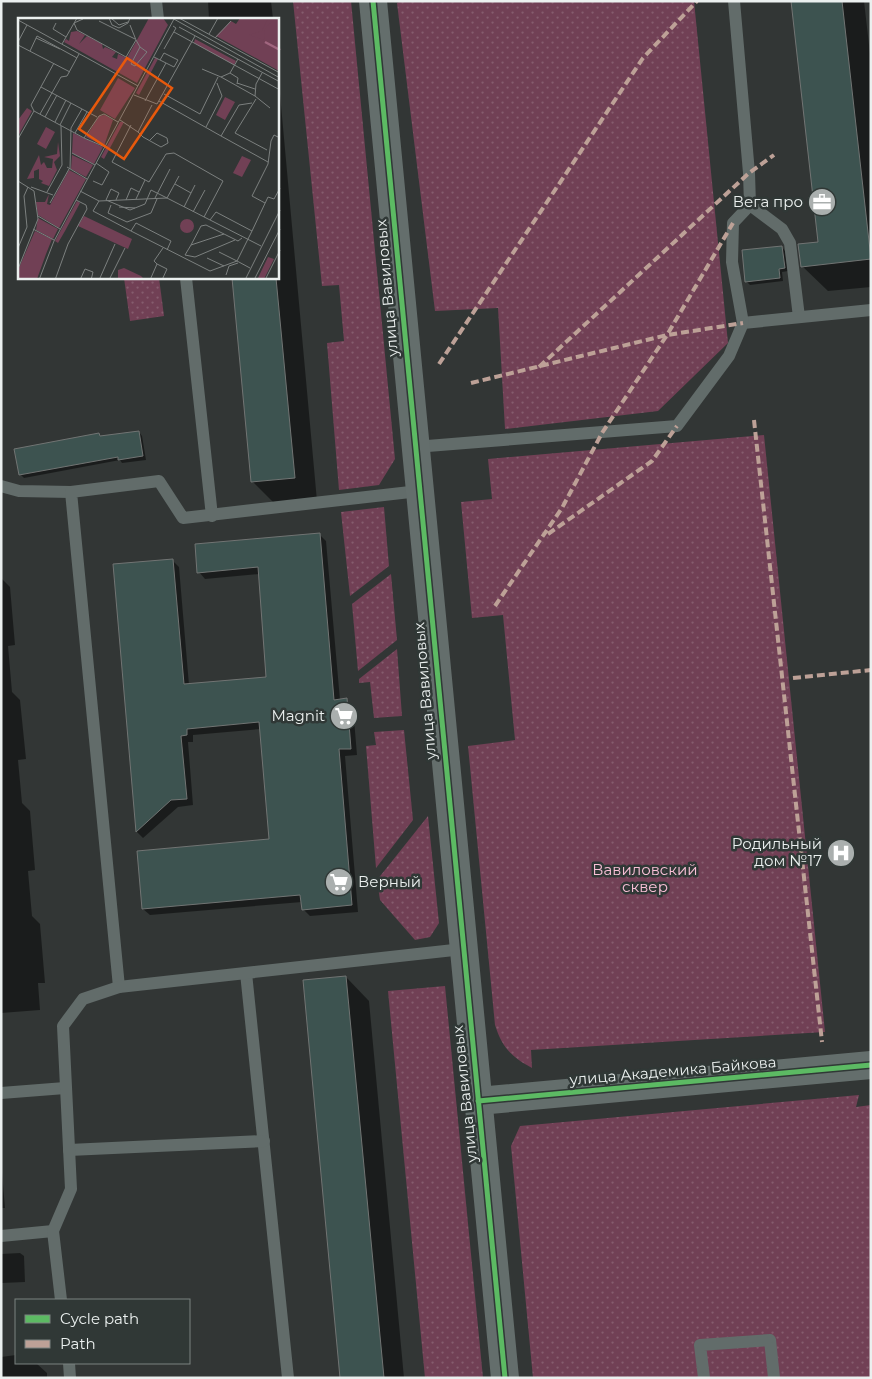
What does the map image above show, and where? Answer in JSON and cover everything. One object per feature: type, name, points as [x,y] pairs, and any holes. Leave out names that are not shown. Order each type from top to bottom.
[{"type":"street","name":"улица Вавиловых","points":[[373,1],[505,1378]]},
{"type":"street","name":"улица Академика Байкова","points":[[478,1101],[871,1065]]},
{"type":"lane","points":[[156,1],[158,18]]},
{"type":"lane","points":[[415,447],[677,426],[729,356],[742,323],[732,262],[733,223],[750,204],[750,173],[734,1]]},
{"type":"lane","points":[[750,204],[782,229],[790,243],[799,317]]},
{"type":"lane","points":[[186,279],[212,516]]},
{"type":"lane","points":[[742,323],[871,310]]},
{"type":"lane","points":[[1,486],[19,491],[71,492],[159,481],[183,518],[419,492]]},
{"type":"lane","points":[[71,492],[119,987]]},
{"type":"lane","points":[[61,1299],[54,1231],[71,1189],[63,1026],[83,999],[119,987],[463,949]]},
{"type":"lane","points":[[246,973],[288,1378]]},
{"type":"lane","points":[[1,1093],[66,1088]]},
{"type":"lane","points":[[69,1150],[264,1141]]},
{"type":"lane","points":[[1,1236],[54,1231]]},
{"type":"lane","points":[[704,1378],[700,1345],[770,1340],[774,1378]]},
{"type":"lane","points":[[68,1364],[70,1378]]},
{"type":"green space","points":[[293,1],[351,1],[395,459],[379,485],[339,490],[327,343],[344,341],[339,285],[322,286]]},
{"type":"green space","points":[[401,1],[694,1],[728,343],[658,411],[505,429],[498,308],[435,311],[397,3]]},
{"type":"green space","points":[[124,279],[159,279],[164,316],[130,321]]},
{"type":"green space","name":"Вавиловский сквер","points":[[764,435],[825,1032],[531,1050],[532,1068],[518,1060],[508,1051],[495,1025],[468,746],[515,740],[503,615],[472,618],[461,502],[492,499],[488,459]]},
{"type":"green space","points":[[384,507],[389,566],[350,596],[341,512]]},
{"type":"green space","points":[[391,574],[397,640],[358,671],[352,604]]},
{"type":"green space","points":[[397,649],[402,716],[374,718],[370,682],[359,683],[359,679]]},
{"type":"green space","points":[[404,730],[413,820],[376,868],[366,746],[376,745],[374,732]]},
{"type":"green space","points":[[428,816],[439,923],[430,937],[415,940],[380,900],[377,880]]},
{"type":"green space","points":[[445,986],[483,1378],[425,1378],[388,991]]},
{"type":"green space","points":[[859,1095],[856,1107],[871,1105],[871,1378],[533,1378],[511,1146],[520,1126]]},
{"type":"building","points":[[791,1],[842,1],[871,259],[801,267],[798,244],[818,242]]},
{"type":"building","points":[[782,246],[785,268],[779,269],[780,278],[745,282],[742,250]]},
{"type":"building","points":[[232,279],[276,279],[295,478],[251,482]]},
{"type":"building","points":[[139,431],[143,456],[118,460],[118,457],[19,475],[14,449],[99,433],[100,436]]},
{"type":"building","points":[[320,533],[334,700],[347,698],[351,749],[339,749],[352,905],[302,910],[300,895],[142,909],[137,851],[269,839],[259,722],[187,729],[187,735],[181,736],[187,799],[171,800],[136,832],[113,564],[173,559],[184,684],[266,677],[258,567],[197,573],[195,544]]},
{"type":"building","points":[[346,976],[384,1378],[340,1378],[303,980]]},
{"type":"marked path","points":[[439,364],[643,58],[697,1]]},
{"type":"marked path","points":[[539,367],[749,173],[774,155]]},
{"type":"marked path","points":[[495,606],[562,508],[602,433],[667,335],[733,223]]},
{"type":"marked path","points":[[471,383],[667,335],[743,323]]},
{"type":"marked path","points":[[754,420],[822,1042]]},
{"type":"marked path","points":[[548,534],[652,461],[677,426]]},
{"type":"marked path","points":[[793,678],[871,670]]},
{"type":"cycle path","points":[[373,1],[505,1378]]},
{"type":"cycle path","points":[[478,1101],[871,1065]]},
{"type":"place","name":"Вега про","points":[[822,202]]},
{"type":"place","name":"Magnit","points":[[344,716]]},
{"type":"place","name":"Родильный дом №17","points":[[841,853]]},
{"type":"place","name":"Верный","points":[[339,882]]}]
